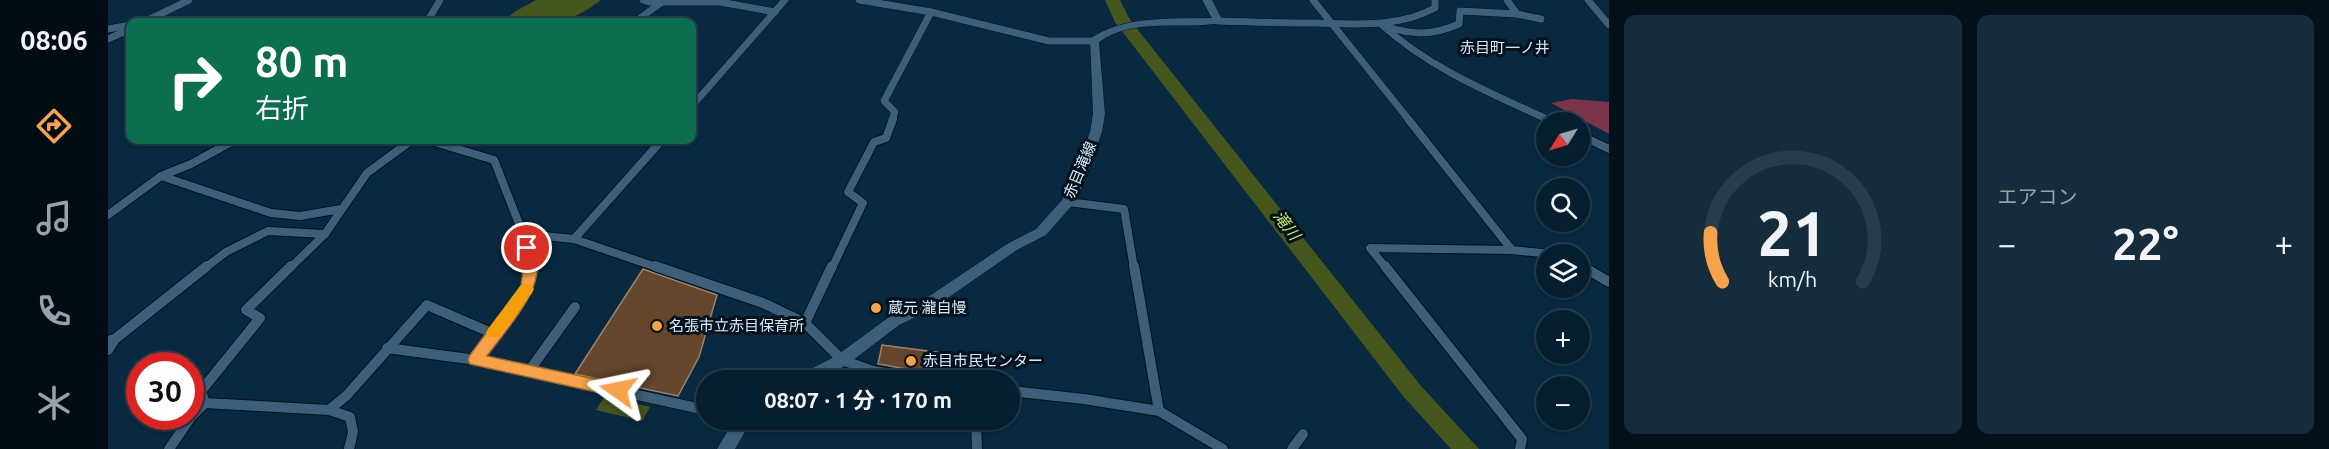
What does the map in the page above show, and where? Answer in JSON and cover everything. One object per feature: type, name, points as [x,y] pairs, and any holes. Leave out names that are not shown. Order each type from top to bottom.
[{"type":"main road","points":[[1094,41],[1108,32],[1139,25],[1218,21],[1207,0]]},
{"type":"main road","name":"赤目滝線","points":[[823,370],[842,360],[894,321],[924,307],[1012,247],[1041,232],[1068,202],[1096,132],[1099,114],[1094,41]]},
{"type":"main road","points":[[726,449],[737,430]]},
{"type":"street","points":[[152,18],[189,0]]},
{"type":"street","points":[[429,18],[440,0]]},
{"type":"street","points":[[643,0],[649,2],[720,2],[775,12]]},
{"type":"street","points":[[696,101],[786,0]]},
{"type":"street","points":[[859,0],[884,2],[931,12],[1049,41],[1094,41]]},
{"type":"street","points":[[1312,0],[1512,250]]},
{"type":"street","points":[[1218,21],[1332,25],[1395,24],[1427,13],[1435,8],[1435,0]]},
{"type":"street","points":[[1507,0],[1517,14]]},
{"type":"street","points":[[1588,0],[1609,25]]},
{"type":"street","points":[[640,18],[662,2]]},
{"type":"street","points":[[1382,25],[1419,37],[1447,30],[1459,24],[1460,11],[1517,14],[1541,20]]},
{"type":"street","points":[[805,323],[863,203],[848,192],[874,142],[886,138],[895,112],[884,101],[931,12]]},
{"type":"street","points":[[1382,25],[1397,40],[1434,66],[1536,114]]},
{"type":"street","points":[[108,29],[126,27]]},
{"type":"street","points":[[108,39],[126,29]]},
{"type":"street","points":[[1590,140],[1609,149]]},
{"type":"street","points":[[108,215],[161,176],[191,164],[228,144]]},
{"type":"street","points":[[205,402],[201,391],[260,318],[246,310],[325,234],[367,173],[407,144]]},
{"type":"street","points":[[441,144],[494,160],[524,234],[531,262],[528,287],[476,360]]},
{"type":"street","points":[[574,239],[658,144]]},
{"type":"street","points":[[161,176],[271,213],[300,216],[341,209]]},
{"type":"street","points":[[1068,202],[1124,209],[1159,411]]},
{"type":"street","points":[[108,350],[111,340],[226,252],[268,231],[325,234]]},
{"type":"street","points":[[524,234],[574,239],[763,303],[805,323],[842,360],[870,370]]},
{"type":"street","points":[[1520,449],[1522,439],[1370,248],[1512,250],[1536,252]]},
{"type":"street","points":[[1590,271],[1609,282]]},
{"type":"street","points":[[329,411],[347,395],[427,305],[494,334]]},
{"type":"street","points":[[529,371],[575,307]]},
{"type":"street","points":[[387,348],[476,360],[696,408]]},
{"type":"street","points":[[1020,392],[1159,411],[1208,443],[1223,449]]},
{"type":"street","points":[[205,402],[329,411],[350,417],[353,432],[349,449]]},
{"type":"street","points":[[169,449],[191,417],[205,402]]},
{"type":"street","points":[[976,430],[977,449]]},
{"type":"street","points":[[1292,449],[1303,434]]},
{"type":"shaded area","points":[[1572,99],[1609,102],[1609,134],[1590,124],[1590,112],[1568,112],[1551,103]]},
{"type":"water","points":[[536,0],[601,0],[569,18],[507,18]]},
{"type":"water","name":"滝川","points":[[1105,0],[1120,0],[1130,20],[1421,386],[1479,449],[1451,449],[1403,396],[1115,22]]},
{"type":"water","points":[[605,396],[650,407],[642,421],[596,410]]},
{"type":"building","name":"名張市立赤目保育所","points":[[643,269],[717,295],[699,357],[678,396],[575,374]]},
{"type":"building","name":"赤目市民センター","points":[[882,345],[943,353],[941,370],[912,370],[878,364]]},
{"type":"slow traffic","points":[[494,333],[527,289]]},
{"type":"place","name":"蔵元 瀧自慢","points":[[876,308]]},
{"type":"place","name":"名張市立赤目保育所","points":[[657,326]]},
{"type":"place","name":"赤目市民センター","points":[[911,361]]},
{"type":"district","name":"赤目町一ノ井","points":[[1505,48]]},
{"type":"route","points":[[527,248],[531,262],[528,287],[476,360],[618,390]]}]
